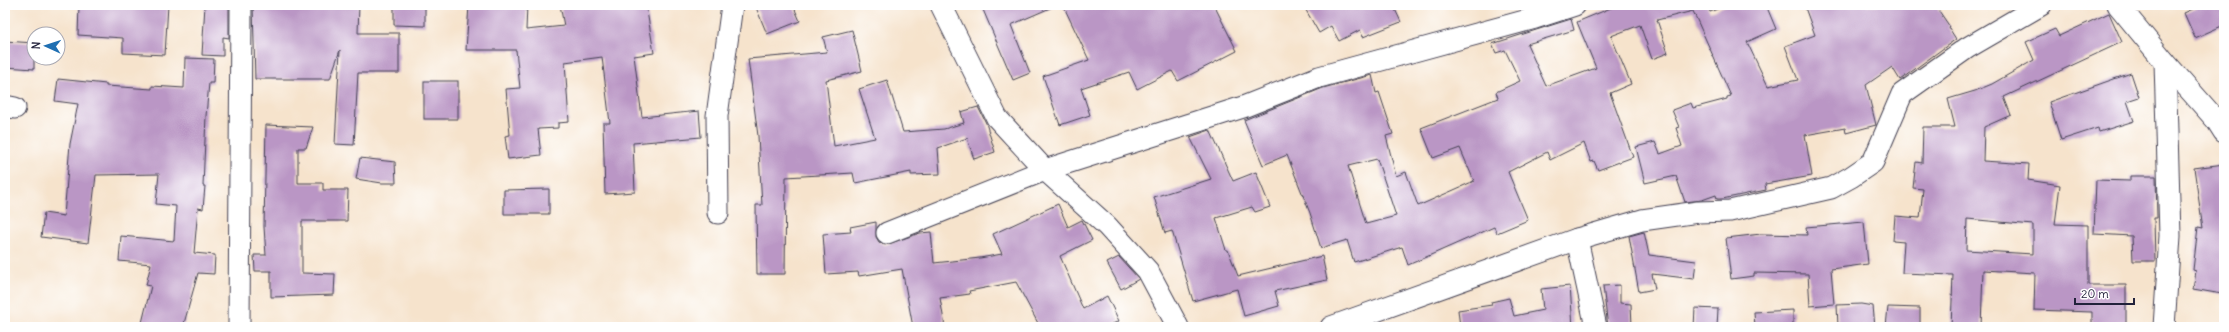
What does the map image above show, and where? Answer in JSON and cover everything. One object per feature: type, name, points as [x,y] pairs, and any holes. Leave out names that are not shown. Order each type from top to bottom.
[{"type":"street","points":[[239,327],[242,5]]},
{"type":"street","points":[[718,213],[716,116],[732,5]]},
{"type":"street","points":[[941,5],[997,118],[1045,170],[1107,226],[1148,271],[1178,327]]},
{"type":"street","points":[[887,233],[1045,170],[1243,107],[1319,77],[1535,18],[1575,5]]},
{"type":"street","points":[[1331,327],[1577,239],[1642,220],[1698,212],[1730,211],[1831,188],[1851,177],[1872,162],[1902,94],[1968,48],[2041,5]]},
{"type":"street","points":[[2118,5],[2165,62],[2217,121],[2224,132]]},
{"type":"street","points":[[2164,327],[2170,236],[2165,62]]},
{"type":"street","points":[[1577,239],[1596,327]]},
{"type":"building","points":[[79,5],[168,5],[165,55],[123,53],[123,38],[78,35]]},
{"type":"building","points":[[205,5],[229,5],[229,38],[223,37],[223,56],[202,55]]},
{"type":"building","points":[[253,5],[359,5],[358,33],[399,33],[399,73],[358,73],[354,145],[335,144],[340,50],[330,79],[255,79]]},
{"type":"building","points":[[394,5],[425,5],[425,26],[394,25]]},
{"type":"building","points":[[469,5],[527,5],[526,30],[564,26],[560,5],[646,5],[654,53],[634,56],[642,117],[699,111],[701,137],[633,143],[635,192],[605,194],[603,123],[610,123],[602,57],[565,62],[569,122],[558,123],[558,128],[538,129],[541,155],[508,159],[505,136],[510,135],[506,89],[520,88],[516,50],[466,50]]},
{"type":"building","points":[[755,5],[793,5],[800,21],[767,34]]},
{"type":"building","points":[[981,5],[1057,5],[1011,25],[1030,73],[1013,80]]},
{"type":"building","points":[[1063,5],[1214,5],[1237,51],[1178,81],[1172,71],[1137,89],[1129,72],[1081,88],[1090,115],[1060,125],[1043,76],[1089,60]]},
{"type":"building","points":[[1303,5],[1393,5],[1401,22],[1363,37],[1360,30],[1339,41],[1331,26],[1319,33]]},
{"type":"building","points":[[1618,5],[1707,5],[1710,12],[1727,5],[1766,5],[1776,29],[1747,42],[1768,86],[1798,80],[1785,46],[1815,35],[1804,5],[1935,5],[1950,27],[1949,28],[1956,39],[1900,80],[1892,67],[1866,85],[1876,125],[1846,133],[1845,128],[1805,135],[1812,176],[1765,184],[1766,190],[1722,199],[1717,199],[1716,195],[1702,200],[1685,202],[1676,176],[1645,183],[1636,147],[1655,142],[1660,154],[1682,146],[1676,128],[1679,127],[1672,110],[1691,103],[1693,108],[1727,99],[1727,97],[1731,96],[1693,11],[1657,20],[1668,53],[1652,59],[1640,25],[1611,36],[1631,84],[1610,93],[1633,157],[1598,170],[1594,161],[1591,162],[1584,143],[1550,160],[1547,152],[1508,172],[1528,220],[1497,233],[1494,227],[1408,265],[1402,247],[1354,262],[1347,240],[1321,248],[1310,213],[1287,155],[1263,165],[1244,120],[1323,88],[1372,75],[1376,93],[1379,92],[1393,134],[1386,136],[1396,176],[1406,172],[1418,206],[1474,181],[1460,148],[1433,158],[1421,128],[1498,98],[1496,92],[1520,81],[1505,50],[1496,53],[1492,44],[1571,19],[1574,30],[1527,44],[1546,86],[1596,68],[1577,22]],"holes":[[[1377,159],[1396,216],[1366,224],[1348,166]]]},
{"type":"building","points":[[2202,5],[2224,5],[2224,25],[2195,38],[2184,13]]},
{"type":"building","points":[[2109,13],[2122,42],[2004,97],[2011,115],[1984,127],[1983,161],[2029,164],[2028,180],[2060,185],[2055,224],[2088,225],[2088,285],[2126,285],[2126,327],[2092,327],[2092,312],[2034,310],[2035,273],[1983,270],[1981,327],[1951,327],[1953,275],[1902,273],[1904,242],[1893,241],[1895,216],[1920,218],[1923,189],[1913,188],[1916,162],[1922,163],[1923,127],[1955,127],[1948,99],[1992,84],[2034,60],[2026,42],[2055,29],[2059,36]],"holes":[[[1967,219],[2033,225],[2033,254],[1966,250]]]},
{"type":"building","points":[[852,30],[862,71],[826,80],[834,146],[875,138],[859,89],[887,80],[903,132],[944,129],[964,123],[961,112],[978,107],[986,123],[995,152],[974,159],[967,138],[938,148],[940,174],[911,175],[911,172],[855,183],[853,173],[786,177],[785,274],[757,274],[756,205],[762,205],[758,136],[748,59],[827,52],[823,37]]},
{"type":"building","points":[[5,41],[26,42],[26,66],[34,66],[34,69],[5,67]]},
{"type":"building","points":[[185,58],[214,59],[213,83],[209,83],[206,116],[203,186],[205,186],[203,209],[198,208],[194,253],[215,255],[214,274],[198,273],[183,327],[141,327],[151,286],[146,285],[151,264],[119,261],[121,236],[174,241],[176,206],[156,204],[159,174],[96,175],[88,243],[41,237],[44,213],[64,216],[70,144],[78,104],[55,101],[58,79],[106,84],[106,86],[152,89],[152,86],[184,88]]},
{"type":"building","points":[[2131,73],[2139,97],[2127,101],[2134,121],[2099,132],[2098,128],[2061,140],[2049,102]]},
{"type":"building","points":[[424,81],[458,81],[458,119],[424,119]]},
{"type":"building","points":[[266,125],[313,127],[306,148],[298,148],[298,183],[323,183],[323,190],[348,190],[347,221],[302,221],[302,273],[335,274],[334,295],[271,297],[271,271],[255,271],[254,255],[266,255],[264,227]]},
{"type":"building","points":[[1210,130],[1233,181],[1256,172],[1270,207],[1255,212],[1252,207],[1216,218],[1226,250],[1228,250],[1238,276],[1322,256],[1327,280],[1275,291],[1279,306],[1244,316],[1237,289],[1193,301],[1172,231],[1165,233],[1154,197],[1211,179],[1190,137]]},
{"type":"building","points":[[360,158],[395,162],[396,183],[382,183],[356,179]]},
{"type":"building","points":[[2224,164],[2224,282],[2222,294],[2193,289],[2196,271],[2193,270],[2198,227],[2203,228],[2194,168]]},
{"type":"building","points":[[2130,176],[2156,176],[2157,218],[2154,218],[2155,261],[2133,261],[2132,236],[2094,234],[2096,180],[2130,181]]},
{"type":"building","points":[[549,189],[549,214],[504,214],[504,190]]},
{"type":"building","points":[[1058,204],[1068,227],[1082,220],[1092,240],[1060,256],[1083,309],[1107,296],[1119,321],[1106,327],[1040,327],[1016,282],[969,291],[970,294],[940,298],[945,327],[913,327],[902,269],[859,276],[858,272],[826,274],[823,234],[851,232],[850,227],[876,222],[876,237],[879,242],[885,245],[920,233],[931,232],[934,263],[980,258],[1002,254],[993,234]]},
{"type":"building","points":[[1864,222],[1868,264],[1831,269],[1834,304],[1810,306],[1808,274],[1754,273],[1754,276],[1731,279],[1726,238],[1761,234],[1807,235],[1806,227]]},
{"type":"building","points":[[1644,232],[1649,255],[1696,261],[1694,279],[1652,274],[1655,289],[1639,292],[1629,236]]},
{"type":"building","points":[[1119,257],[1139,279],[1121,289],[1107,263]]},
{"type":"building","points":[[1620,285],[1620,303],[1631,304],[1632,326],[1608,327],[1603,286]]},
{"type":"building","points":[[1570,286],[1573,327],[1460,327],[1458,310],[1492,305],[1491,302],[1509,298],[1514,316],[1543,310],[1541,289]]},
{"type":"building","points":[[1861,304],[1873,306],[1875,327],[1838,327],[1837,305]]},
{"type":"building","points":[[1888,307],[1920,308],[1920,327],[1886,327]]},
{"type":"building","points":[[1695,308],[1718,309],[1717,327],[1694,327]]},
{"type":"building","points":[[1793,310],[1793,327],[1755,327],[1754,312]]}]
